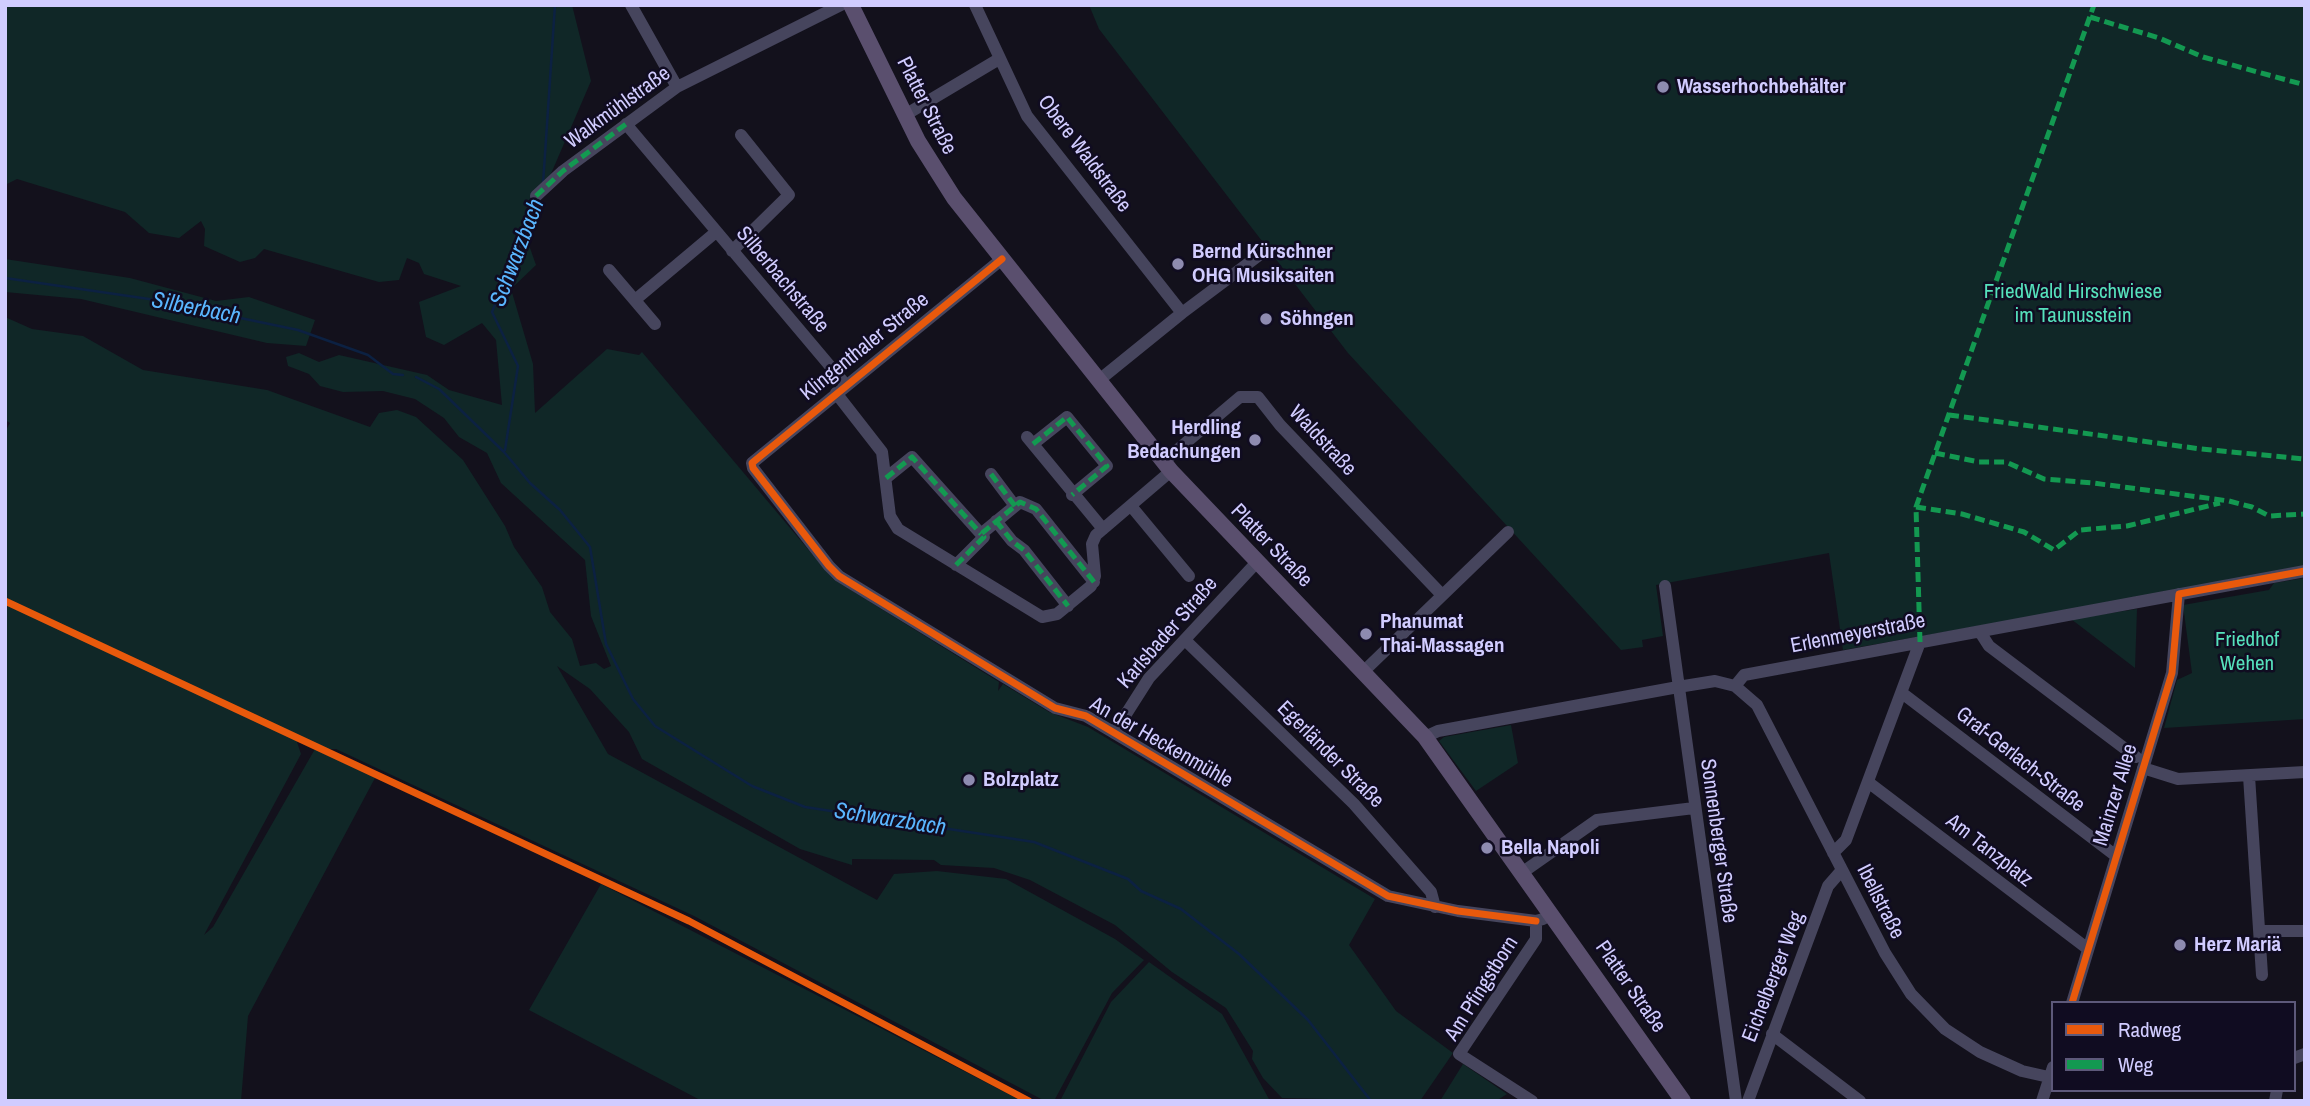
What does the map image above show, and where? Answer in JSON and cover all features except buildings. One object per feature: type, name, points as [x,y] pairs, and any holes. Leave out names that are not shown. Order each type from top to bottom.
[{"type":"main road","name":"Platter Straße","points":[[851,5],[905,115],[940,178],[1167,467],[1425,737],[1683,1101]]},
{"type":"street","points":[[631,5],[677,87]]},
{"type":"street","name":"Walkmühlstraße","points":[[536,196],[562,172],[677,87],[841,5]]},
{"type":"street","name":"Obere Waldstraße","points":[[975,5],[1027,116],[1182,313]]},
{"type":"street","points":[[905,115],[999,59]]},
{"type":"street","name":"Silberbachstraße","points":[[626,124],[732,251],[841,389],[882,452],[890,516],[898,529],[1037,616],[1050,617],[1068,606]]},
{"type":"street","points":[[732,251],[789,195],[741,135]]},
{"type":"street","name":"Silberbachstraße","points":[[635,300],[716,232]]},
{"type":"street","points":[[1098,380],[1262,253]]},
{"type":"street","name":"Klingenthaler Straße","points":[[752,463],[1002,259]]},
{"type":"street","points":[[609,270],[655,324]]},
{"type":"street","name":"Waldstraße","points":[[1103,529],[1131,506],[1167,467],[1240,397],[1258,397],[1280,425],[1442,596]]},
{"type":"street","points":[[1072,495],[1107,466],[1067,417],[1030,441],[1072,495],[1103,529],[1092,544],[1094,582]]},
{"type":"street","points":[[886,478],[912,457],[984,537],[956,565]]},
{"type":"street","name":"An der Heckenmühle","points":[[752,463],[752,468],[839,576],[1055,708],[1086,716],[1388,896],[1435,907],[1536,920]]},
{"type":"street","points":[[991,474],[1015,506]]},
{"type":"street","points":[[981,534],[1020,502],[1036,509],[1094,582]]},
{"type":"street","points":[[1131,506],[1189,576]]},
{"type":"street","points":[[996,521],[1012,541],[1024,550],[1068,606],[1094,582]]},
{"type":"street","points":[[1363,672],[1508,532]]},
{"type":"street","name":"Karlsbader Straße","points":[[1114,733],[1143,686],[1257,562]]},
{"type":"street","name":"Erlenmeyerstraße","points":[[1735,686],[1745,675],[2305,571]]},
{"type":"street","name":"Sonnenberger Straße","points":[[1665,586],[1736,1101]]},
{"type":"street","name":"Mainzer Allee","points":[[2073,1001],[2116,856],[2140,763],[2172,674],[2179,594]]},
{"type":"street","points":[[1980,632],[1989,646],[2140,763],[2178,779],[2305,772]]},
{"type":"street","name":"Egerländer Straße","points":[[1185,640],[1354,804],[1431,892],[1435,907]]},
{"type":"street","points":[[1833,853],[1846,840],[1920,642]]},
{"type":"street","points":[[1425,737],[1438,731],[1678,687],[1715,681],[1735,686]]},
{"type":"street","name":"Ibellstraße","points":[[1735,686],[1756,705],[1901,981],[1933,1018],[1980,1052],[2051,1074]]},
{"type":"street","name":"Graf-Gerlach-Straße","points":[[1902,693],[2116,856]]},
{"type":"street","points":[[2249,776],[2262,975]]},
{"type":"street","name":"Am Tanzplatz","points":[[1868,782],[2088,949]]},
{"type":"street","points":[[1523,872],[1597,820],[1694,808]]},
{"type":"street","name":"Eichelberger Weg","points":[[1748,1101],[1829,886],[1842,870]]},
{"type":"street","name":"Am Pfingstborn","points":[[1532,1101],[1458,1054],[1534,942],[1536,920],[1552,914]]},
{"type":"street","points":[[2261,931],[2304,931]]},
{"type":"street","points":[[1772,1034],[1860,1101]]},
{"type":"street","points":[[2042,1101],[2051,1077]]},
{"type":"green space","points":[[5,5],[572,5],[591,81],[525,234],[536,265],[511,289],[533,364],[535,413],[607,349],[639,355],[642,352],[833,579],[999,682],[998,691],[1003,684],[1049,712],[1088,727],[1375,899],[1349,945],[1396,1011],[1453,1053],[1420,1101],[1282,1098],[1263,1078],[1252,1059],[1253,1051],[1226,1008],[1172,972],[1115,925],[1030,880],[994,868],[941,865],[934,860],[852,859],[852,865],[800,849],[642,759],[629,732],[590,689],[557,666],[608,754],[877,900],[894,874],[937,871],[1006,879],[1115,939],[1144,960],[1112,993],[1054,1101],[1045,1101],[694,916],[336,749],[328,749],[300,736],[297,742],[301,754],[204,935],[213,927],[315,749],[375,778],[248,1016],[241,1101],[5,1101],[5,432],[10,423],[5,420],[5,317],[32,329],[83,336],[143,370],[267,390],[370,427],[379,413],[397,410],[416,417],[463,460],[505,526],[514,547],[542,587],[550,612],[572,639],[580,666],[596,663],[604,669],[611,666],[591,616],[585,560],[501,483],[487,453],[459,437],[444,418],[415,399],[383,391],[343,392],[320,386],[309,374],[288,366],[286,357],[299,353],[319,362],[339,355],[427,375],[449,390],[502,405],[496,340],[482,323],[444,345],[426,337],[419,302],[461,286],[424,274],[419,263],[407,258],[399,280],[379,282],[264,249],[255,258],[240,262],[204,246],[205,229],[201,221],[179,238],[149,233],[125,212],[17,179],[5,185]]},
{"type":"green space","name":"FriedWald Hirschwiese im Taunusstein","points":[[1089,5],[2305,5],[2305,568],[1843,650],[1829,553],[1656,585],[1663,636],[1642,640],[1643,647],[1621,650],[1348,353],[1099,29]]},
{"type":"green space","points":[[5,259],[130,278],[216,301],[249,297],[315,320],[306,346],[267,343],[81,299],[5,292]]},
{"type":"green space","name":"Friedhof Wehen","points":[[2305,578],[2305,719],[2164,728],[2177,680],[2192,673],[2183,605],[2269,590],[2274,583]]},
{"type":"green space","points":[[2137,609],[2135,668],[2071,619]]},
{"type":"green space","points":[[1511,725],[1518,763],[1476,791],[1439,741],[1444,737]]},
{"type":"green space","points":[[601,884],[1022,1101],[702,1101],[529,1010]]},
{"type":"green space","points":[[1149,962],[1222,1014],[1270,1101],[1060,1101],[1111,1002]]},
{"type":"green space","points":[[1463,1064],[1507,1094],[1496,1101],[1440,1101]]},
{"type":"waterway","name":"Schwarzbach","points":[[543,184],[555,5]]},
{"type":"waterway","name":"Schwarzbach","points":[[505,450],[518,366],[492,312],[539,200]]},
{"type":"waterway","name":"Silberbach","points":[[5,278],[149,299],[298,330],[368,355],[393,374],[403,375]]},
{"type":"waterway","name":"Schwarzbach","points":[[416,377],[439,389],[504,452],[530,483],[560,510],[590,547],[606,644],[633,699],[655,726],[752,786],[805,807],[1034,842],[1128,879],[1141,891],[1181,909],[1239,954],[1308,1020],[1371,1101]]},
{"type":"marked path","points":[[1920,642],[1916,507],[2094,5]]},
{"type":"marked path","points":[[2090,17],[2159,38],[2203,57],[2305,85]]},
{"type":"marked path","points":[[536,196],[563,171],[626,124]]},
{"type":"marked path","points":[[1949,415],[2201,449],[2305,459]]},
{"type":"marked path","points":[[1033,444],[1067,417],[1107,466],[1072,495]]},
{"type":"marked path","points":[[1935,453],[1979,462],[2006,462],[2044,479],[2229,501],[2252,507],[2269,516],[2305,514]]},
{"type":"marked path","points":[[886,478],[912,457],[981,534]]},
{"type":"marked path","points":[[991,474],[1015,506]]},
{"type":"marked path","points":[[956,565],[984,537],[981,534],[1020,502],[1036,509],[1094,582]]},
{"type":"marked path","points":[[1916,507],[1962,514],[2024,532],[2054,550],[2080,530],[2127,526],[2220,503]]},
{"type":"marked path","points":[[996,521],[1012,541],[1024,550],[1068,606]]},
{"type":"cycle path","points":[[1002,259],[752,463],[753,468],[829,566],[839,576],[1055,708],[1086,716],[1388,896],[1458,911],[1536,921]]},
{"type":"cycle path","points":[[2073,1001],[2172,673],[2179,594],[2305,571]]},
{"type":"cycle path","points":[[5,601],[689,921],[1029,1101]]},
{"type":"place","name":"Wasserhochbehälter","points":[[1663,87]]},
{"type":"place","name":"Bernd Kürschner OHG Musiksaiten","points":[[1178,264]]},
{"type":"place","name":"Söhngen","points":[[1266,319]]},
{"type":"place","name":"Herdling Bedachungen","points":[[1255,440]]},
{"type":"place","name":"Phanumat Thai-Massagen","points":[[1366,634]]},
{"type":"place","name":"Bolzplatz","points":[[969,780]]},
{"type":"place","name":"Bella Napoli","points":[[1487,848]]},
{"type":"place","name":"Herz Mariä","points":[[2180,945]]}]
